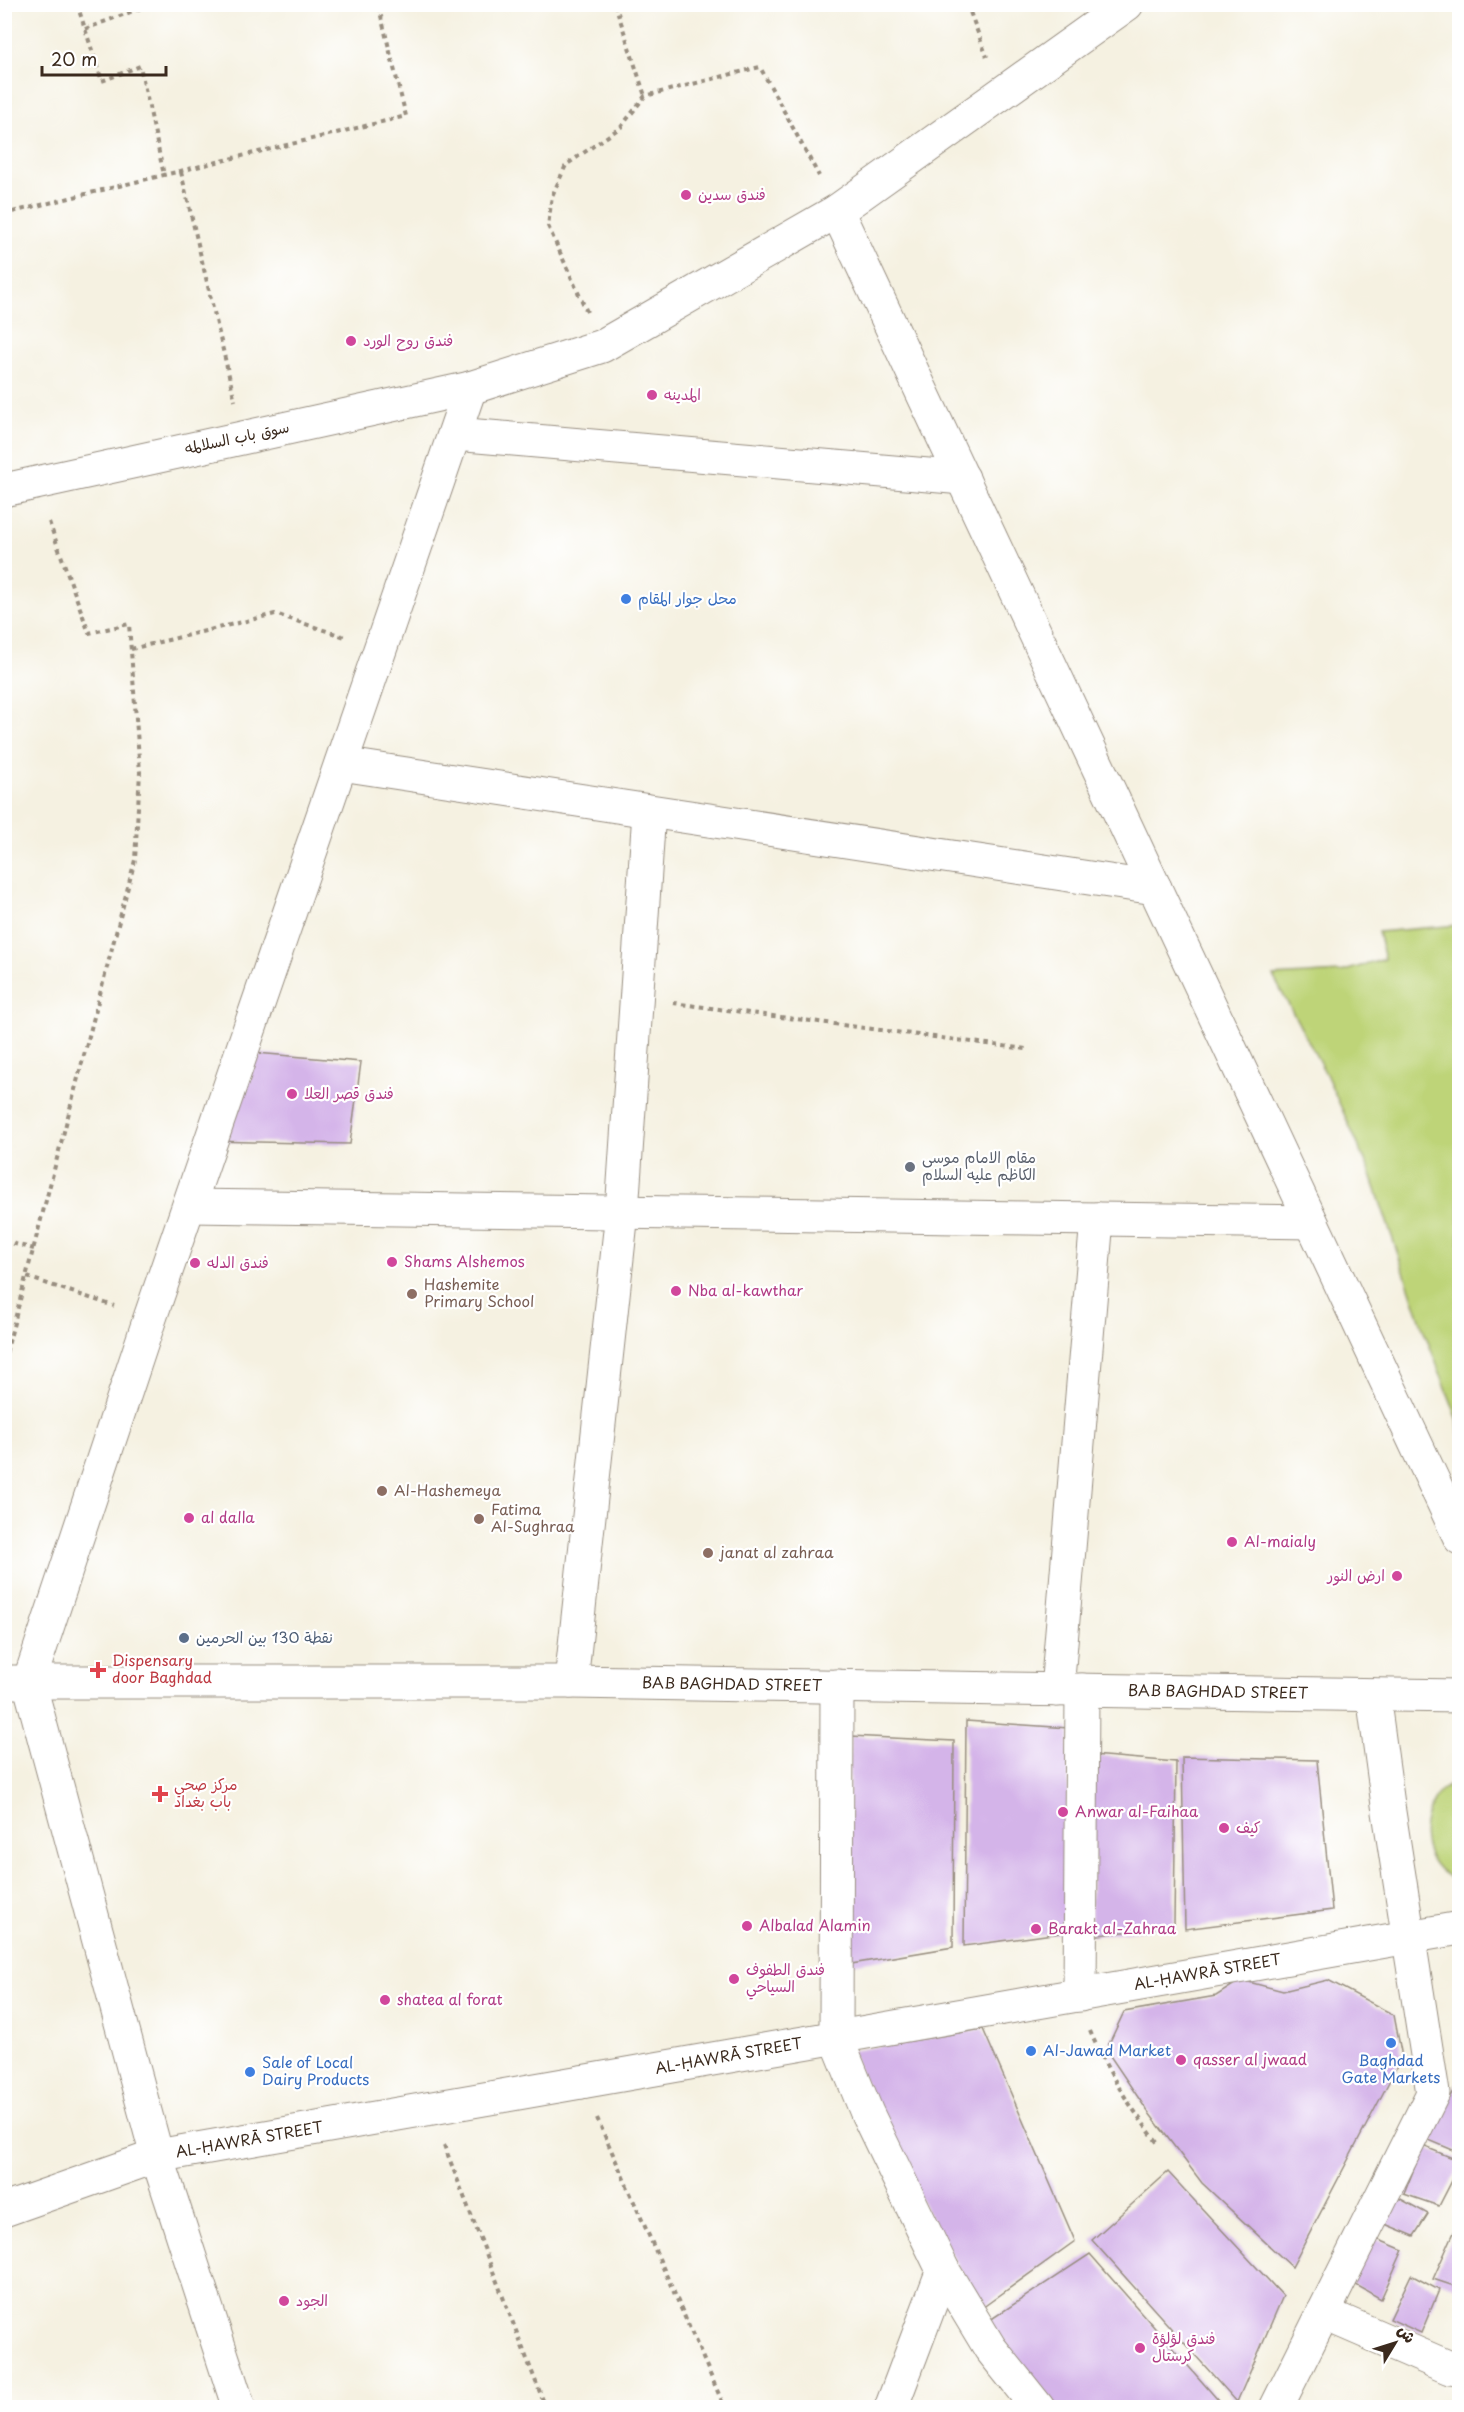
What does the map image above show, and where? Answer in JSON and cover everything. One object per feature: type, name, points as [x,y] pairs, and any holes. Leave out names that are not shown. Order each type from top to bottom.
[{"type":"street","name":"سوق باب السلالمه","points":[[20,487],[470,388],[602,346],[837,211],[1127,4]]},
{"type":"street","points":[[837,211],[1460,1539]]},
{"type":"street","points":[[239,2408],[157,2156],[17,1682],[150,1318],[470,388]]},
{"type":"street","points":[[455,434],[963,478]]},
{"type":"street","points":[[341,764],[1155,888]]},
{"type":"street","points":[[571,1682],[622,1212],[649,812]]},
{"type":"street","points":[[189,1206],[1311,1221]]},
{"type":"street","points":[[1080,1995],[1069,1690],[1097,1219]]},
{"type":"street","name":"BAB BAGHDAD STREET","points":[[17,1682],[571,1682],[1460,1696]]},
{"type":"street","points":[[837,1686],[836,2037],[867,2113],[943,2270],[990,2348],[1038,2408]]},
{"type":"street","points":[[1275,2408],[1433,2093],[1373,1695]]},
{"type":"street","name":"AL-ḤAWRĀ STREET","points":[[4,2210],[157,2156],[1460,1928]]},
{"type":"street","points":[[891,2408],[943,2270]]},
{"type":"street","points":[[1323,2313],[1450,2368],[1460,2369]]},
{"type":"path","points":[[77,4],[102,81],[140,66],[164,175]]},
{"type":"path","points":[[85,29],[152,4]]},
{"type":"path","points":[[4,214],[406,116],[378,4]]},
{"type":"path","points":[[615,4],[645,96]]},
{"type":"path","points":[[967,4],[1001,95]]},
{"type":"path","points":[[602,346],[548,226],[552,196],[566,165],[621,127],[645,96],[760,67],[837,211]]},
{"type":"path","points":[[181,171],[244,437]]},
{"type":"path","points":[[4,1361],[135,860],[140,772],[129,624],[89,633],[20,487]]},
{"type":"path","points":[[131,650],[275,614],[381,648]]},
{"type":"path","points":[[636,998],[1026,1049]]},
{"type":"path","points":[[4,1240],[34,1249]]},
{"type":"path","points":[[27,1277],[150,1318]]},
{"type":"path","points":[[1080,1995],[1089,2028],[1104,2064],[1123,2098],[1159,2145]]},
{"type":"path","points":[[580,2082],[725,2408]]},
{"type":"path","points":[[429,2108],[546,2408]]},
{"type":"green space","points":[[1460,925],[1459,1434],[1458,1420],[1424,1331],[1369,1169],[1326,1074],[1273,976],[1341,972],[1385,959],[1378,932]]},
{"type":"green space","points":[[1459,1782],[1459,1881],[1447,1876],[1438,1868],[1426,1848],[1424,1836],[1428,1812],[1437,1796],[1444,1789]]},
{"type":"building","name":"فندق قصر العلا","points":[[244,1052],[361,1062],[350,1144],[210,1141]]},
{"type":"building","points":[[966,1721],[1069,1728],[1067,1932],[964,1946]]},
{"type":"building","points":[[850,1736],[954,1741],[953,1947],[845,1965]]},
{"type":"building","points":[[1092,1755],[1176,1762],[1174,1926],[1091,1936]]},
{"type":"building","points":[[1182,1757],[1317,1760],[1332,1910],[1185,1929]]},
{"type":"building","points":[[1241,1980],[1283,1991],[1328,1980],[1394,2015],[1402,2057],[1292,2267],[1202,2183],[1146,2109],[1106,2050],[1124,2012],[1216,1996]]},
{"type":"building","points":[[983,2029],[1075,2241],[982,2308],[905,2172],[851,2051]]},
{"type":"building","points":[[1460,2076],[1460,2153],[1424,2138],[1454,2090]]},
{"type":"building","points":[[1423,2146],[1460,2161],[1439,2206],[1404,2194]]},
{"type":"building","points":[[1168,2172],[1283,2296],[1237,2402],[1092,2240]]},
{"type":"building","points":[[1397,2197],[1428,2214],[1414,2236],[1385,2224]]},
{"type":"building","points":[[1460,2219],[1460,2288],[1433,2279]]},
{"type":"building","points":[[1372,2237],[1403,2250],[1381,2299],[1349,2281]]},
{"type":"building","points":[[1090,2254],[1225,2408],[1059,2408],[987,2322]]},
{"type":"building","points":[[1411,2275],[1439,2290],[1421,2333],[1390,2319]]},
{"type":"place","name":"فندق سدين","points":[[686,195]]},
{"type":"place","name":"فندق روح الورد","points":[[351,341]]},
{"type":"place","name":"المدينه","points":[[652,395]]},
{"type":"place","name":"محل جوار المقام","points":[[626,599]]},
{"type":"place","name":"فندق قصر العلا","points":[[292,1094]]},
{"type":"place","name":"مقام الامام موسى الكاظم عليه السلام","points":[[910,1167]]},
{"type":"place","name":"Shams Alshemos","points":[[392,1262]]},
{"type":"place","name":"فندق الدله","points":[[195,1263]]},
{"type":"place","name":"Nba al-kawthar","points":[[676,1291]]},
{"type":"place","name":"Hashemite Primary School","points":[[412,1294]]},
{"type":"place","name":"Al-Hashemeya","points":[[382,1491]]},
{"type":"place","name":"al dalla","points":[[189,1518]]},
{"type":"place","name":"Fatima Al-Sughraa","points":[[479,1519]]},
{"type":"place","name":"Al-maialy","points":[[1232,1542]]},
{"type":"place","name":"janat al zahraa","points":[[708,1553]]},
{"type":"place","name":"ارض النور","points":[[1397,1576]]},
{"type":"place","name":"نقطة 130 بين الحرمين","points":[[184,1638]]},
{"type":"place","name":"Dispensary door Baghdad","points":[[98,1670]]},
{"type":"place","name":"مركز صحي باب بغداد","points":[[160,1794]]},
{"type":"place","name":"Anwar al-Faihaa","points":[[1063,1812]]},
{"type":"place","name":"كيف","points":[[1224,1828]]},
{"type":"place","name":"Albalad Alamin","points":[[747,1926]]},
{"type":"place","name":"Barakt al-Zahraa","points":[[1036,1929]]},
{"type":"place","name":"فندق الطفوف السياحي","points":[[734,1979]]},
{"type":"place","name":"shatea al forat","points":[[385,2000]]},
{"type":"place","name":"Baghdad Gate Markets","points":[[1391,2043]]},
{"type":"place","name":"Al-Jawad Market","points":[[1031,2051]]},
{"type":"place","name":"qasser al jwaad","points":[[1181,2060]]},
{"type":"place","name":"Sale of Local Dairy Products","points":[[250,2072]]},
{"type":"place","name":"الجود","points":[[284,2301]]},
{"type":"place","name":"فندق لؤلؤة كرستال","points":[[1140,2348]]}]
